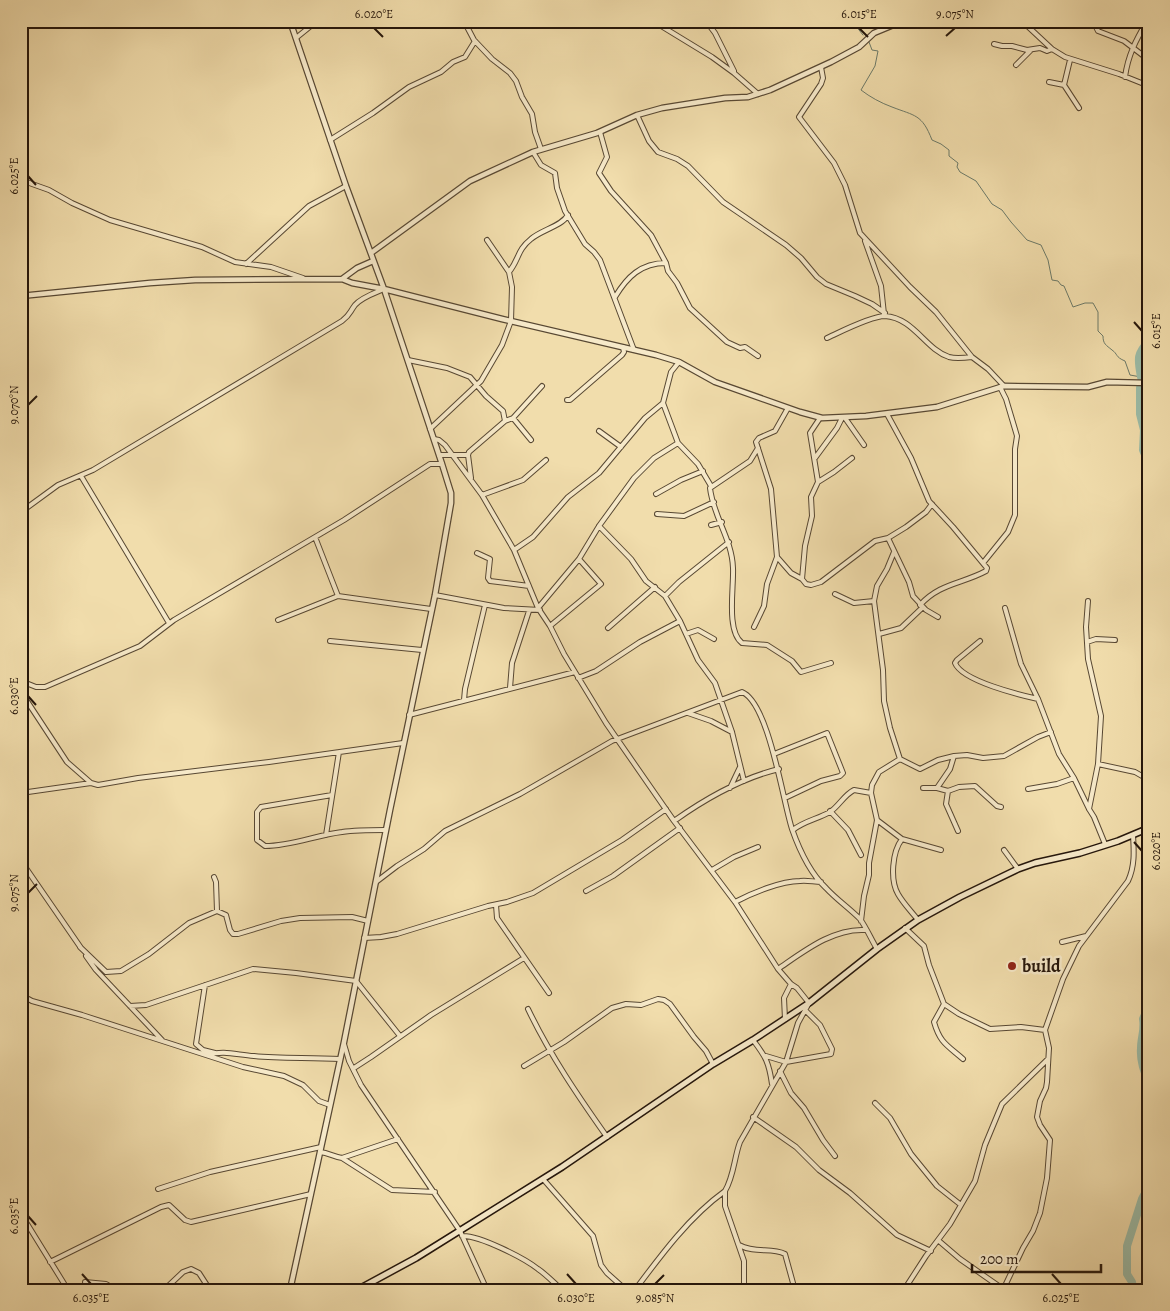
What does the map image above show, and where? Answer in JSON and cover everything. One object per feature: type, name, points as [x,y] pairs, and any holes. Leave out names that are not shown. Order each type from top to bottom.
[{"type":"main road","points":[[357,1290],[461,1234],[713,1064],[785,1019],[877,948],[918,920],[1018,868],[1080,853],[1149,828]]},
{"type":"street","points":[[290,21],[346,186],[384,289],[451,493],[451,503],[435,595],[422,650],[344,1042],[290,1290]]},
{"type":"street","points":[[296,38],[317,21]]},
{"type":"street","points":[[464,21],[475,41],[492,59],[510,73],[516,81],[522,97],[532,114],[535,132],[541,149]]},
{"type":"street","points":[[653,21],[712,57],[758,94]]},
{"type":"street","points":[[706,21],[715,33],[734,73]]},
{"type":"street","points":[[371,253],[470,181],[533,152],[600,132],[637,115],[675,106],[725,98],[748,97],[758,94],[821,67],[859,47],[874,34],[902,21]]},
{"type":"street","points":[[1022,21],[1052,48],[1070,60],[1149,86]]},
{"type":"street","points":[[1093,21],[1094,26],[1103,34],[1124,42],[1149,60]]},
{"type":"street","points":[[1125,77],[1132,53],[1131,48],[1147,21]]},
{"type":"street","points":[[330,140],[378,110],[409,87],[441,72],[453,62],[465,57],[475,41]]},
{"type":"street","points":[[994,44],[1031,50],[1040,48],[1046,51],[1052,48]]},
{"type":"street","points":[[1016,65],[1031,50]]},
{"type":"street","points":[[1064,85],[1070,60]]},
{"type":"street","points":[[821,67],[823,78],[821,84],[799,117],[834,163],[848,195],[858,229],[865,239],[936,312],[972,357],[988,369],[1002,386],[1017,436],[1015,449],[1015,515],[1008,532],[983,563]]},
{"type":"street","points":[[1049,82],[1064,85],[1079,108]]},
{"type":"street","points":[[637,115],[649,142],[658,152],[677,159],[688,166],[723,202],[786,245],[826,284],[872,304],[884,315],[908,325],[940,353],[947,356],[972,357]]},
{"type":"street","points":[[600,132],[606,157],[599,174],[611,192],[651,235],[668,271],[677,282],[690,308],[727,342],[740,348],[745,347],[758,356]]},
{"type":"street","points":[[533,152],[541,165],[555,173],[557,188],[568,215],[585,244],[600,260],[634,350]]},
{"type":"street","points":[[21,180],[49,190],[72,204],[110,220],[202,247],[235,262],[271,267],[303,278]]},
{"type":"street","points":[[246,264],[309,206],[346,186]]},
{"type":"street","points":[[509,272],[513,268],[524,244],[543,230],[563,221],[568,215]]},
{"type":"street","points":[[865,239],[881,286],[884,315]]},
{"type":"street","points":[[430,429],[477,385],[490,368],[512,321],[512,287],[509,272],[487,240]]},
{"type":"street","points":[[342,279],[357,268],[373,261]]},
{"type":"street","points":[[615,297],[635,271],[649,265],[666,264]]},
{"type":"street","points":[[21,296],[195,280],[342,279],[352,284],[384,289],[679,362],[715,382],[820,418],[887,414],[937,407],[1002,386],[1088,387],[1107,382],[1149,383]]},
{"type":"street","points":[[21,512],[58,485],[93,470],[272,365],[342,321],[351,314],[355,305],[364,298],[384,289]]},
{"type":"street","points":[[827,338],[860,323],[884,315]]},
{"type":"street","points":[[567,400],[570,400],[622,355],[624,353],[623,347]]},
{"type":"street","points":[[408,360],[453,369],[470,378],[490,401],[504,411],[505,420]]},
{"type":"street","points":[[679,362],[668,379],[663,403],[678,443],[703,472],[711,486],[710,490],[729,542],[733,566],[732,614],[738,640],[742,643],[767,645],[792,661],[801,672],[831,663]]},
{"type":"street","points":[[471,478],[468,455],[474,447],[489,436],[505,420],[513,418],[542,386]]},
{"type":"street","points":[[514,550],[533,537],[568,497],[599,474],[645,418],[663,403]]},
{"type":"street","points":[[754,627],[764,606],[767,584],[777,558],[771,489],[756,442],[776,431],[788,408]]},
{"type":"street","points":[[879,634],[901,628],[933,593],[986,571],[987,568],[953,526],[932,504],[925,493],[911,458],[887,414]]},
{"type":"street","points":[[513,418],[531,440]]},
{"type":"street","points":[[802,579],[805,546],[812,516],[811,497],[818,482],[810,433],[820,418]]},
{"type":"street","points":[[843,418],[864,445]]},
{"type":"street","points":[[815,458],[843,418]]},
{"type":"street","points":[[599,431],[621,447]]},
{"type":"street","points":[[434,439],[443,443],[482,495],[514,550],[539,609],[578,678],[617,738],[674,821],[735,902],[778,969],[797,988],[808,1003],[798,1024],[786,1062],[740,1142],[733,1174],[725,1191],[725,1206],[744,1261],[744,1290]]},
{"type":"street","points":[[435,595],[485,605],[530,611],[539,609],[579,559],[599,526],[634,478],[654,458],[678,443]]},
{"type":"street","points":[[711,486],[750,461],[758,448]]},
{"type":"street","points":[[439,455],[468,455]]},
{"type":"street","points":[[818,482],[852,458]]},
{"type":"street","points":[[482,495],[523,480],[546,460]]},
{"type":"street","points":[[21,681],[36,687],[45,687],[140,646],[169,623],[344,520],[430,464],[442,464]]},
{"type":"street","points":[[656,494],[688,477],[703,472]]},
{"type":"street","points":[[81,476],[169,623]]},
{"type":"street","points":[[657,514],[684,516],[714,502]]},
{"type":"street","points":[[777,558],[791,573],[802,579],[806,584],[811,585],[821,582],[875,541],[888,538],[917,519],[932,504]]},
{"type":"street","points":[[710,525],[722,522]]},
{"type":"street","points":[[599,526],[631,559],[646,581],[665,596],[698,660],[715,683],[732,732],[744,781]]},
{"type":"street","points":[[314,536],[338,596]]},
{"type":"street","points":[[888,538],[909,582],[912,596],[938,617]]},
{"type":"street","points":[[665,596],[678,582],[729,542]]},
{"type":"street","points":[[894,552],[886,572],[877,586],[874,601],[883,670],[885,709],[900,759],[920,769],[938,760],[954,756],[967,755],[983,758],[1004,756],[1051,732]]},
{"type":"street","points":[[477,553],[490,559],[488,578],[490,581],[530,586]]},
{"type":"street","points":[[550,626],[601,584],[579,559]]},
{"type":"street","points":[[608,628],[655,587]]},
{"type":"street","points":[[835,594],[854,604],[874,601]]},
{"type":"street","points":[[278,620],[338,596],[431,608]]},
{"type":"street","points":[[1088,601],[1086,627],[1090,669],[1101,716],[1098,764],[1089,810]]},
{"type":"street","points":[[464,700],[485,605]]},
{"type":"street","points":[[1004,608],[1021,664],[1038,699],[1063,762],[1074,778],[1089,810],[1094,816],[1105,844]]},
{"type":"street","points":[[510,688],[512,663],[530,611]]},
{"type":"street","points":[[578,678],[596,670],[640,642],[680,622]]},
{"type":"street","points":[[686,634],[698,630],[714,639]]},
{"type":"street","points":[[1087,642],[1114,640]]},
{"type":"street","points":[[330,641],[422,650]]},
{"type":"street","points":[[980,641],[956,661],[957,666],[970,675],[1002,690],[1038,699]]},
{"type":"street","points":[[409,715],[576,672]]},
{"type":"street","points":[[21,692],[67,762],[91,783]]},
{"type":"street","points":[[376,882],[430,844],[445,831],[507,802],[617,738],[658,725],[742,692],[748,695],[758,712],[779,769],[793,830],[811,870],[861,921],[877,948]]},
{"type":"street","points":[[688,713],[711,721],[732,732]]},
{"type":"street","points":[[774,754],[826,734],[842,772],[840,776],[821,781],[785,798]]},
{"type":"street","points":[[21,793],[91,783],[98,785],[404,743]]},
{"type":"street","points":[[326,835],[339,752]]},
{"type":"street","points":[[937,788],[950,769],[954,756]]},
{"type":"street","points":[[861,921],[877,820],[871,793],[876,776],[900,759]]},
{"type":"street","points":[[1098,764],[1136,772],[1149,780]]},
{"type":"street","points":[[729,788],[740,767]]},
{"type":"street","points":[[674,821],[690,809],[729,788],[766,772],[779,769]]},
{"type":"street","points":[[1028,789],[1057,784],[1074,778]]},
{"type":"street","points":[[923,788],[937,788],[948,792],[959,787],[975,786],[997,806],[1001,807]]},
{"type":"street","points":[[793,830],[830,811],[842,798],[854,790],[871,793]]},
{"type":"street","points":[[948,792],[946,804],[958,831]]},
{"type":"street","points":[[332,795],[261,807],[257,812],[257,840],[265,846],[294,843],[342,832],[386,830]]},
{"type":"street","points":[[364,938],[382,938],[398,934],[508,902],[536,891],[622,840],[666,809]]},
{"type":"street","points":[[830,811],[848,830],[861,855]]},
{"type":"street","points":[[877,820],[902,839],[941,850]]},
{"type":"street","points":[[586,891],[612,876],[680,828]]},
{"type":"street","points":[[939,1241],[960,1259],[1003,1289],[1023,1248],[1034,1231],[1043,1200],[1050,1140],[1037,1117],[1040,1101],[1046,1088],[1049,1048],[1045,1030],[1071,961],[1086,936],[1132,873],[1134,858],[1133,835]]},
{"type":"street","points":[[902,839],[898,845],[894,861],[894,884],[898,895],[918,920]]},
{"type":"street","points":[[712,870],[729,859],[758,847]]},
{"type":"street","points":[[1004,850],[1018,868]]},
{"type":"street","points":[[21,862],[96,970],[163,1041]]},
{"type":"street","points":[[214,877],[216,882],[217,911]]},
{"type":"street","points":[[735,902],[760,890],[794,881],[821,882]]},
{"type":"street","points":[[496,905],[497,918],[549,993]]},
{"type":"street","points":[[80,947],[106,972],[121,971],[148,954],[189,923],[217,911],[226,915],[233,934],[248,932],[281,921],[300,918],[352,917],[368,921]]},
{"type":"street","points":[[905,928],[924,946],[944,1004],[959,1014],[990,1028],[1021,1027],[1045,1030]]},
{"type":"street","points":[[778,969],[810,948],[832,937],[852,931],[865,930]]},
{"type":"street","points":[[1062,942],[1086,936]]},
{"type":"street","points":[[354,1068],[431,1014],[524,958]]},
{"type":"street","points":[[130,1006],[146,1005],[253,969],[296,973],[356,981],[400,1036]]},
{"type":"street","points":[[785,1019],[784,998],[791,984]]},
{"type":"street","points":[[205,985],[196,1044],[203,1050],[215,1053]]},
{"type":"street","points":[[21,995],[32,1001],[294,1080],[303,1085],[319,1101],[330,1105]]},
{"type":"street","points":[[524,1066],[612,1008],[626,1004],[641,1005],[658,999],[670,1004],[706,1051],[713,1064]]},
{"type":"street","points":[[944,1004],[934,1022],[940,1040],[963,1059]]},
{"type":"street","points":[[528,1009],[549,1051],[607,1137]]},
{"type":"street","points":[[766,1056],[786,1062],[829,1055],[832,1052],[832,1048],[820,1025],[805,1010]]},
{"type":"street","points":[[753,1040],[766,1056],[770,1066],[772,1084]]},
{"type":"street","points":[[344,1042],[349,1061],[361,1085],[461,1234],[487,1290]]},
{"type":"street","points":[[208,1055],[225,1052],[254,1056],[340,1059]]},
{"type":"street","points":[[904,1290],[930,1251],[939,1241],[975,1181],[985,1145],[1002,1104],[1048,1059]]},
{"type":"street","points":[[780,1071],[791,1093],[804,1108],[835,1156]]},
{"type":"street","points":[[875,1103],[890,1118],[911,1154],[937,1186],[962,1205]]},
{"type":"street","points":[[753,1118],[796,1146],[819,1170],[850,1193],[897,1235],[930,1251]]},
{"type":"street","points":[[21,1140],[26,1137]]},
{"type":"street","points":[[342,1158],[398,1139]]},
{"type":"street","points":[[158,1189],[210,1172],[321,1150],[335,1157],[342,1158],[392,1190],[434,1192]]},
{"type":"street","points":[[543,1179],[592,1236],[601,1265],[626,1290]]},
{"type":"street","points":[[635,1290],[669,1244],[715,1198],[725,1191]]},
{"type":"street","points":[[50,1262],[161,1207],[169,1205],[184,1220],[191,1222],[311,1194]]},
{"type":"street","points":[[21,1214],[68,1290]]},
{"type":"street","points":[[461,1234],[471,1236],[504,1250],[540,1270],[562,1290]]},
{"type":"street","points":[[739,1245],[752,1251],[783,1253],[787,1258],[793,1283]]},
{"type":"street","points":[[164,1290],[183,1272],[191,1269],[200,1273],[210,1290]]},
{"type":"street","points":[[85,1282],[106,1284],[116,1290]]},
{"type":"waterway","points":[[852,21],[863,35]]},
{"type":"waterway","points":[[869,42],[872,50],[878,51],[875,66],[861,90],[880,102],[917,117],[925,125],[932,140],[949,150],[949,156],[958,163],[957,167],[960,172],[976,181],[992,204],[1002,210],[1027,240],[1041,245],[1048,260],[1052,280],[1058,281],[1064,286],[1073,307],[1085,303],[1093,303],[1098,312],[1098,331],[1103,336],[1104,343],[1118,357],[1125,361],[1130,375],[1141,377]]},
{"type":"waterway","points":[[1141,377],[1139,358],[1149,341]]},
{"type":"waterway","points":[[1140,388],[1140,414],[1144,430],[1143,450],[1149,464]]},
{"type":"waterway","points":[[1149,1006],[1143,1019],[1144,1026],[1141,1044],[1141,1057],[1149,1083]]},
{"type":"waterway","points":[[1129,1290],[1133,1288],[1127,1274],[1127,1246],[1142,1199],[1149,1186]]},
{"type":"place","name":"build","points":[[1012,966]]}]
